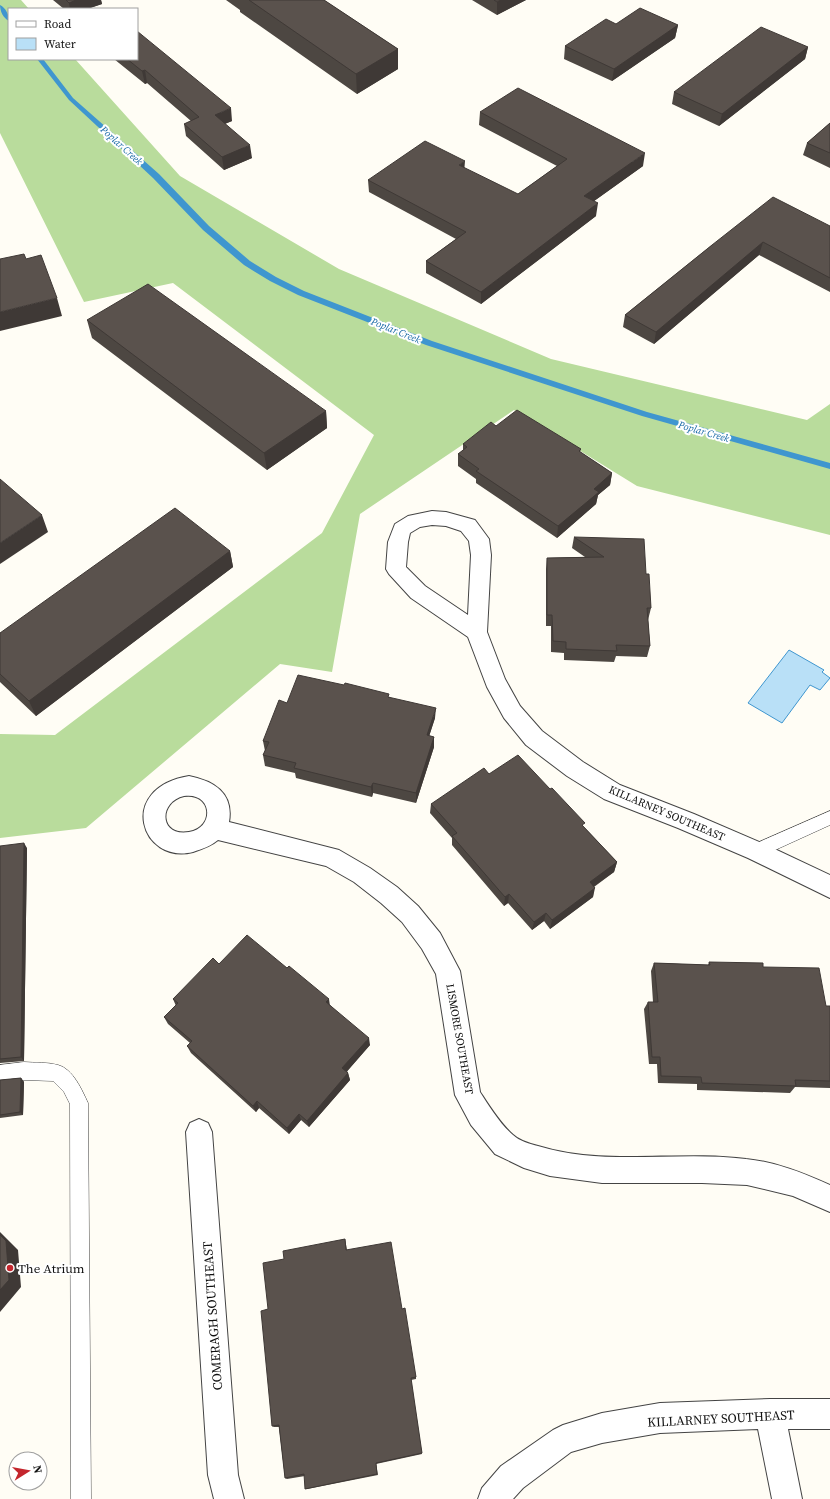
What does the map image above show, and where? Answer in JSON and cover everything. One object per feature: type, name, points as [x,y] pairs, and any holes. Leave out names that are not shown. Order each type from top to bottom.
[{"type":"street","name":"KILLARNEY SOUTHEAST","points":[[477,632],[418,592],[396,569],[398,542],[402,529],[415,521],[432,518],[446,519],[468,525],[479,539],[481,555],[477,632],[495,681],[512,712],[534,738],[575,769],[612,792],[686,821],[756,851],[830,886]]},
{"type":"street","name":"LISMORE SOUTHEAST","points":[[214,829],[331,857],[362,875],[389,895],[410,914],[431,941],[448,971],[468,1095],[480,1116],[504,1145],[524,1155],[550,1163],[602,1170],[702,1170],[746,1172],[794,1184],[830,1199]]},
{"type":"street","name":"COMERAGH SOUTHEAST","points":[[199,1132],[223,1475],[228,1499]]},
{"type":"street","name":"KILLARNEY SOUTHEAST","points":[[493,1499],[512,1477],[563,1440],[596,1430],[660,1418],[770,1414],[830,1414]]},
{"type":"street","points":[[770,1414],[787,1499]]},
{"type":"lane","points":[[756,851],[830,818]]},
{"type":"lane","points":[[0,1074],[24,1071],[57,1073],[70,1086],[79,1103],[81,1499]]},
{"type":"green space","points":[[0,0],[21,0],[28,8],[8,8],[8,60],[76,60],[180,176],[339,269],[551,359],[807,420],[830,404],[830,535],[637,486],[514,410],[360,514],[332,672],[280,664],[86,828],[0,838],[0,734],[55,735],[322,533],[374,435],[173,283],[84,302],[0,133]]},
{"type":"water","points":[[789,650],[824,670],[822,672],[830,678],[820,690],[810,685],[782,723],[748,703]]},
{"type":"building","points":[[66,0],[76,0],[69,3]]},
{"type":"building","points":[[249,0],[324,0],[398,49],[356,74]]},
{"type":"building","points":[[640,8],[678,25],[614,69],[565,46],[606,19],[616,24]]},
{"type":"building","points":[[761,27],[808,47],[722,114],[674,92]]},
{"type":"building","points":[[138,32],[231,108],[215,115],[250,145],[222,157],[184,124],[199,117],[145,70],[142,71],[128,60],[138,60]]},
{"type":"building","points":[[518,88],[645,153],[584,196],[598,203],[481,292],[426,261],[466,232],[368,180],[425,141],[465,161],[459,165],[518,194],[567,159],[480,112]]},
{"type":"building","points":[[830,123],[830,153],[807,143]]},
{"type":"building","points":[[773,197],[830,226],[830,278],[763,242],[656,332],[625,315],[712,245]]},
{"type":"building","points":[[24,254],[26,259],[41,255],[57,298],[0,312],[0,259]]},
{"type":"building","points":[[148,284],[326,411],[264,453],[87,320]]},
{"type":"building","points":[[517,410],[581,449],[579,451],[612,473],[594,489],[599,492],[558,526],[476,471],[479,469],[458,454],[467,447],[463,444],[491,422],[496,426]]},
{"type":"building","points":[[0,479],[42,515],[0,543]]},
{"type":"building","points":[[175,508],[230,551],[29,701],[0,674],[0,633]]},
{"type":"building","points":[[574,537],[644,539],[646,574],[649,574],[651,608],[647,608],[650,646],[616,645],[617,651],[566,649],[566,642],[553,641],[552,615],[547,615],[547,558],[604,557]]},
{"type":"building","points":[[298,675],[344,685],[345,683],[389,694],[388,697],[436,708],[427,735],[434,737],[416,793],[373,783],[371,787],[294,768],[296,763],[263,755],[269,742],[263,741],[279,700],[287,703]]},
{"type":"building","points":[[518,755],[585,823],[582,825],[617,862],[590,882],[595,888],[552,920],[546,913],[534,922],[509,894],[505,897],[452,836],[457,833],[431,804],[484,768],[489,774]]},
{"type":"building","points":[[24,843],[21,1057],[0,1059],[0,846]]},
{"type":"building","points":[[247,935],[287,968],[289,966],[329,999],[326,1002],[369,1038],[342,1068],[348,1073],[307,1121],[299,1114],[287,1128],[257,1101],[253,1106],[187,1046],[192,1041],[164,1017],[178,1003],[173,999],[213,958],[219,964]]},
{"type":"building","points":[[709,962],[763,963],[763,967],[819,968],[826,1006],[830,1006],[830,1081],[795,1080],[796,1086],[702,1083],[701,1077],[661,1076],[660,1057],[652,1057],[648,1002],[658,1002],[654,963],[710,965]]},
{"type":"building","points":[[21,1078],[20,1112],[0,1115],[0,1080]]},
{"type":"building","points":[[0,1235],[6,1241],[9,1280],[0,1290]]},
{"type":"building","points":[[345,1239],[346,1250],[391,1242],[402,1309],[405,1308],[416,1377],[411,1378],[422,1453],[376,1463],[377,1474],[305,1489],[304,1474],[285,1478],[279,1425],[272,1426],[261,1311],[268,1309],[263,1263],[284,1259],[283,1251]]},
{"type":"waterway","name":"Poplar Creek","points":[[0,7],[8,18]]},
{"type":"waterway","name":"Poplar Creek","points":[[41,60],[71,99],[156,176],[206,228],[247,263],[273,279],[301,293],[429,343],[645,414],[830,466]]},
{"type":"place","name":"The Atrium","points":[[10,1268]]}]
